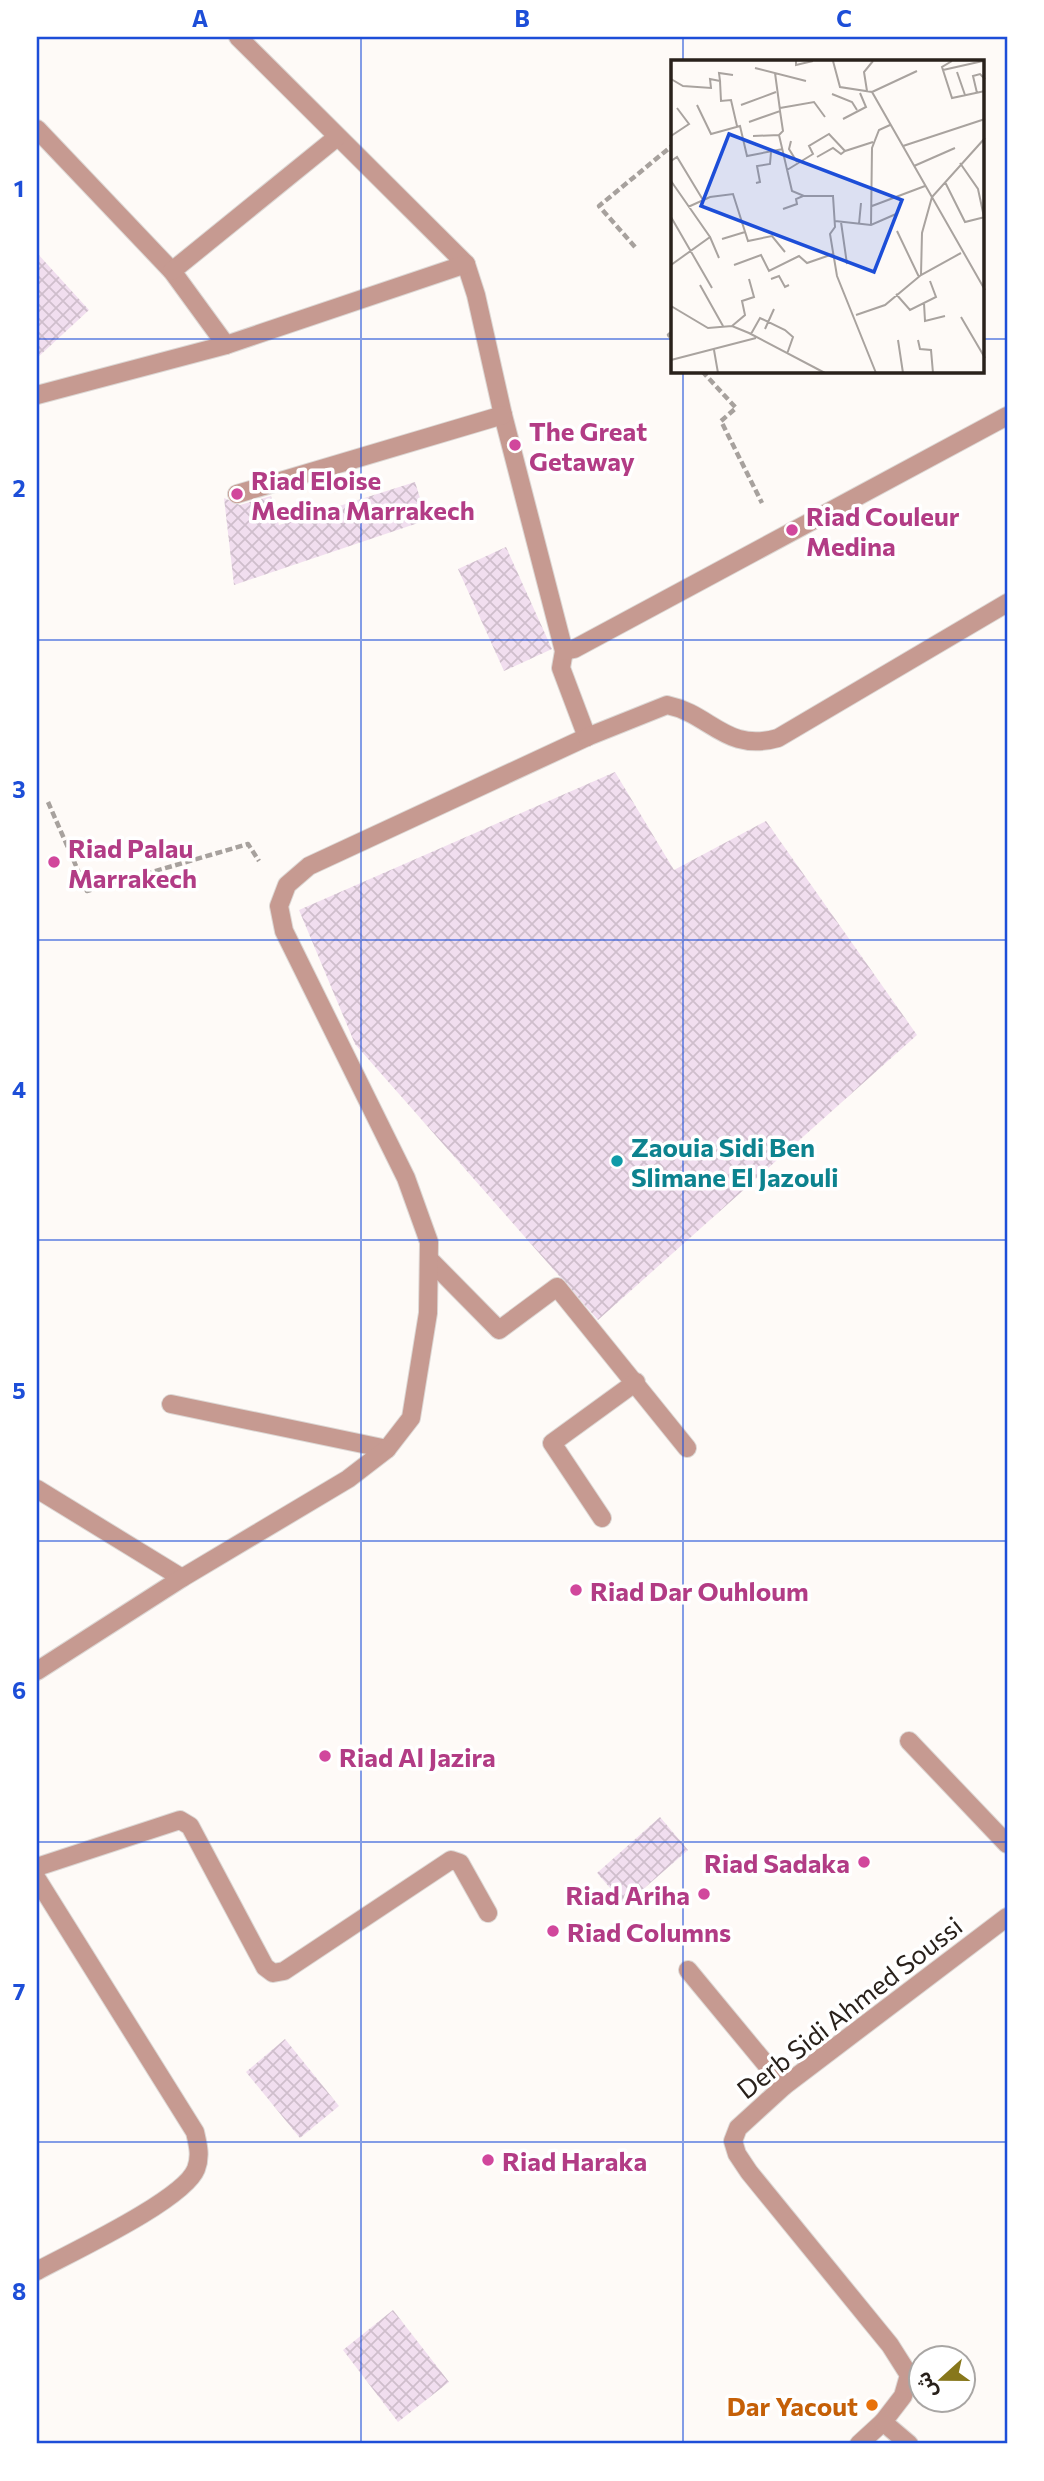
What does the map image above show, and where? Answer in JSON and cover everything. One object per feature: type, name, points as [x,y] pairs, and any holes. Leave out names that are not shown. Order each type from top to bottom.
[{"type":"street","points":[[238,37],[336,138],[466,264],[477,295],[503,415],[564,651],[561,668],[587,737]]},
{"type":"street","points":[[37,129],[172,271],[226,345]]},
{"type":"street","points":[[172,271],[336,138]]},
{"type":"street","points":[[37,395],[226,345],[466,264]]},
{"type":"street","points":[[237,494],[503,415]]},
{"type":"street","points":[[564,651],[574,649],[1007,416]]},
{"type":"street","points":[[37,1671],[182,1578],[348,1479],[387,1449],[411,1418],[428,1313],[429,1242],[406,1178],[284,931],[278,906],[287,885],[309,866],[587,737],[667,705],[680,708],[726,736],[744,742],[762,743],[778,738],[1007,603]]},
{"type":"street","points":[[429,1259],[499,1330],[557,1287],[687,1448]]},
{"type":"street","points":[[602,1518],[552,1443],[636,1382]]},
{"type":"street","points":[[171,1404],[387,1449]]},
{"type":"street","points":[[37,1489],[182,1578]]},
{"type":"street","points":[[909,1741],[1007,1844]]},
{"type":"street","points":[[37,1867],[180,1820],[190,1826],[265,1966],[274,1973],[284,1971],[451,1860],[460,1863],[488,1913]]},
{"type":"street","points":[[37,1878],[195,2132],[200,2151],[196,2171],[172,2196],[37,2271]]},
{"type":"street","name":"Derb Sidi Ahmed Soussi","points":[[883,2422],[903,2396],[909,2375],[890,2345],[737,2154],[733,2141],[738,2128],[784,2086],[1007,1917]]},
{"type":"street","points":[[688,1970],[784,2086]]},
{"type":"street","points":[[859,2444],[883,2422],[909,2444]]},
{"type":"path","points":[[635,247],[599,206],[671,147]]},
{"type":"path","points":[[704,373],[736,408],[721,421],[780,538]]},
{"type":"path","points":[[48,802],[87,891],[248,844],[282,897]]},
{"type":"building","points":[[37,253],[89,310],[37,358]]},
{"type":"building","points":[[415,482],[427,520],[234,585],[224,498],[240,505],[271,496],[279,525]]},
{"type":"building","points":[[506,547],[552,649],[504,671],[458,569]]},
{"type":"building","name":"Zaouia Sidi Ben Slimane El Jazouli","points":[[615,772],[674,870],[766,821],[917,1035],[598,1320],[355,1044],[299,910]]},
{"type":"building","points":[[660,1817],[688,1850],[625,1905],[597,1873]]},
{"type":"building","points":[[285,2039],[339,2106],[300,2138],[246,2072]]},
{"type":"building","points":[[393,2310],[449,2382],[398,2422],[343,2350]]},
{"type":"place","name":"The Great Getaway","points":[[515,445]]},
{"type":"place","name":"Riad Eloise Medina Marrakech","points":[[237,494]]},
{"type":"place","name":"Riad Couleur Medina","points":[[792,530]]},
{"type":"place","name":"Riad Palau Marrakech","points":[[54,862]]},
{"type":"place","name":"Zaouia Sidi Ben Slimane El Jazouli","points":[[617,1161]]},
{"type":"place","name":"Riad Dar Ouhloum","points":[[576,1590]]},
{"type":"place","name":"Riad Al Jazira","points":[[325,1756]]},
{"type":"place","name":"Riad Sadaka","points":[[864,1862]]},
{"type":"place","name":"Riad Ariha","points":[[704,1894]]},
{"type":"place","name":"Riad Columns","points":[[553,1931]]},
{"type":"place","name":"Riad Haraka","points":[[488,2160]]},
{"type":"place","name":"Dar Yacout","points":[[872,2405]]}]
